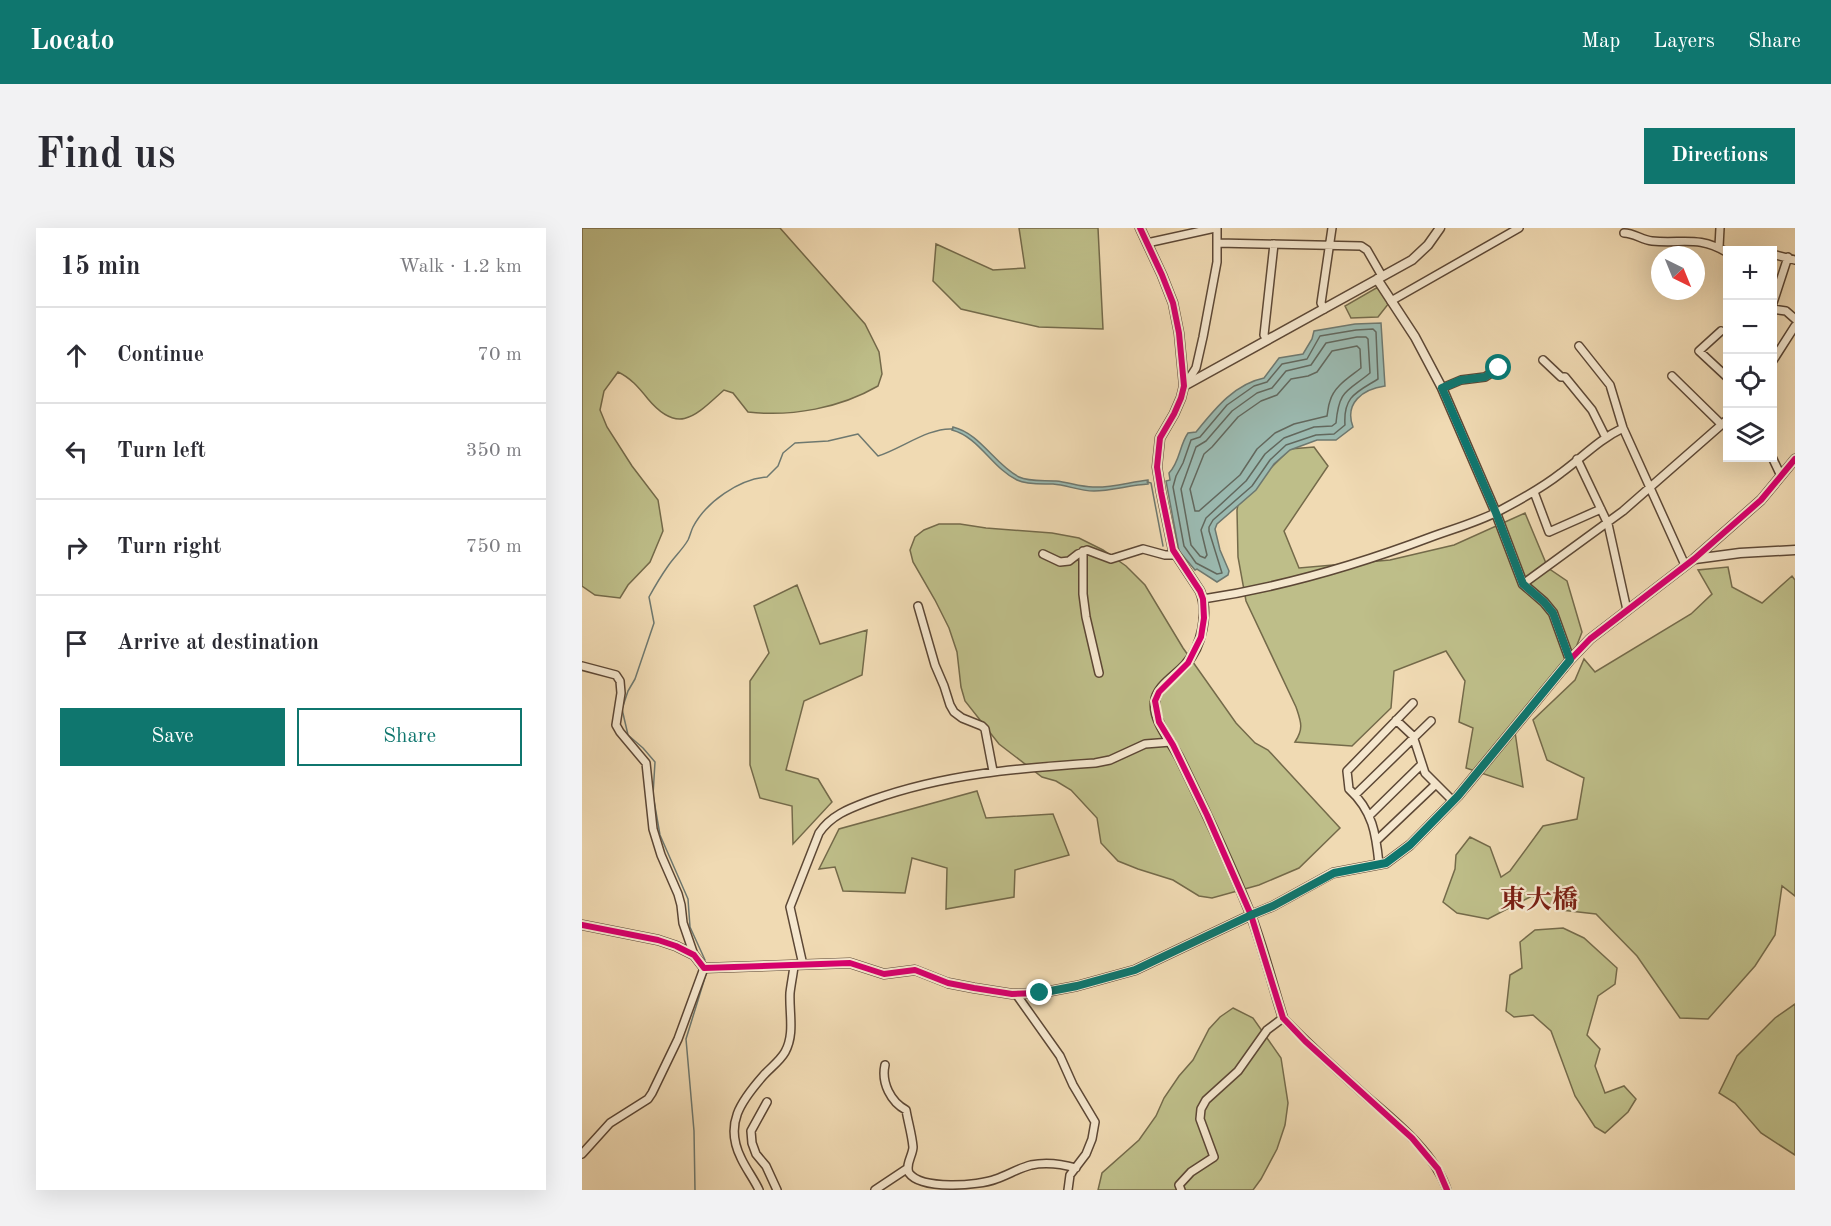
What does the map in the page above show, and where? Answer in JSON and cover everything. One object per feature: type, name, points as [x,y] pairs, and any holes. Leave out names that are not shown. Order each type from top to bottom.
[{"type":"street","points":[[1140,228],[1173,303],[1179,333],[1184,386],[1174,414],[1160,438],[1157,467],[1161,492],[1171,544],[1175,555],[1203,598],[1204,618],[1201,637],[1188,663],[1159,692],[1155,701],[1158,722],[1171,742],[1207,815],[1251,915],[1283,1018],[1305,1041],[1412,1138],[1438,1169],[1447,1190]]},
{"type":"street","points":[[1147,243],[1216,228],[1218,243],[1215,272],[1196,368],[1184,386]]},
{"type":"street","points":[[1324,309],[1322,303],[1332,228]]},
{"type":"street","points":[[1184,386],[1380,278],[1419,254],[1440,228]]},
{"type":"street","points":[[1391,301],[1518,228]]},
{"type":"street","points":[[1719,247],[1720,228]]},
{"type":"street","points":[[1624,233],[1653,241],[1706,242],[1723,250]]},
{"type":"street","points":[[1218,243],[1363,247],[1391,301],[1415,337],[1442,388],[1496,513],[1523,584],[1553,613],[1570,660]]},
{"type":"street","points":[[1267,340],[1264,335],[1274,244]]},
{"type":"street","points":[[1776,300],[1791,259]]},
{"type":"street","points":[[1777,309],[1795,319]]},
{"type":"street","points":[[1777,355],[1795,326]]},
{"type":"street","points":[[1721,332],[1699,351],[1723,373]]},
{"type":"street","points":[[1579,346],[1610,385],[1623,428],[1685,565]]},
{"type":"street","points":[[1543,360],[1561,377],[1565,377],[1592,410],[1605,436]]},
{"type":"street","points":[[1442,388],[1461,380],[1485,377],[1499,368]]},
{"type":"street","points":[[1672,376],[1723,420]]},
{"type":"street","points":[[1523,584],[1608,524],[1723,422]]},
{"type":"street","points":[[1203,598],[1248,592],[1378,557],[1496,513],[1534,492],[1562,473],[1605,436],[1623,428]]},
{"type":"street","points":[[1577,459],[1608,524],[1627,610]]},
{"type":"street","points":[[704,968],[850,963],[884,974],[915,970],[948,983],[1016,994],[1040,993],[1077,986],[1135,970],[1273,906],[1334,873],[1386,863],[1410,845],[1454,801],[1570,660],[1590,639],[1694,559],[1761,500],[1795,459]]},
{"type":"street","points":[[1775,462],[1781,476]]},
{"type":"street","points":[[1534,492],[1550,532],[1601,509]]},
{"type":"street","points":[[1043,554],[1060,562],[1069,561],[1083,551],[1092,551],[1111,559],[1143,549],[1165,555],[1175,555]]},
{"type":"street","points":[[1694,559],[1740,552],[1795,550]]},
{"type":"street","points":[[1083,551],[1083,594],[1099,674]]},
{"type":"street","points":[[918,606],[935,665],[950,705],[954,712],[985,729],[993,771]]},
{"type":"street","points":[[582,666],[616,675],[620,681],[621,693],[616,725],[646,763],[653,829],[661,855],[678,894],[683,923],[694,955],[704,968]]},
{"type":"street","points":[[1379,864],[1377,840],[1368,816],[1349,789],[1347,771],[1413,703]]},
{"type":"street","points":[[1396,720],[1414,739],[1425,773],[1454,801]]},
{"type":"street","points":[[1355,795],[1431,721]]},
{"type":"street","points":[[759,1190],[737,1151],[733,1130],[734,1120],[748,1095],[784,1054],[789,1043],[790,993],[798,966],[790,907],[811,849],[826,823],[842,812],[930,782],[993,771],[1095,763],[1110,760],[1145,744],[1171,742]]},
{"type":"street","points":[[1368,816],[1422,764]]},
{"type":"street","points":[[1377,840],[1436,784]]},
{"type":"street","points":[[582,925],[658,939],[694,955]]},
{"type":"street","points":[[582,1154],[610,1123],[648,1099],[652,1093],[678,1039],[704,968]]},
{"type":"street","points":[[1016,994],[1060,1056],[1073,1085],[1095,1122],[1086,1154],[1070,1175],[1068,1190]]},
{"type":"street","points":[[1181,1190],[1179,1185],[1183,1179],[1214,1157],[1200,1119],[1201,1109],[1206,1100],[1238,1071],[1267,1030],[1283,1018]]},
{"type":"street","points":[[885,1065],[884,1081],[897,1105],[906,1110],[913,1149],[908,1168],[910,1175],[916,1180],[947,1188],[997,1179],[1030,1165],[1062,1164],[1076,1168]]},
{"type":"street","points":[[767,1102],[751,1131],[752,1143],[777,1190]]},
{"type":"street","points":[[875,1190],[908,1168]]},
{"type":"green space","points":[[582,228],[780,228],[865,324],[879,352],[882,374],[878,386],[863,394],[815,409],[782,413],[748,412],[733,393],[724,390],[696,414],[678,419],[669,417],[659,410],[627,377],[618,372],[604,391],[600,410],[607,427],[632,466],[658,500],[663,531],[650,562],[628,585],[620,598],[595,595],[582,586]]},
{"type":"green space","points":[[1019,228],[1098,228],[1103,329],[1039,327],[961,309],[933,281],[936,244],[993,270],[1025,268]]},
{"type":"green space","points":[[1378,287],[1389,303],[1378,317],[1351,318],[1345,306]]},
{"type":"green space","points":[[1314,447],[1328,466],[1284,531],[1299,568],[1390,560],[1454,545],[1525,513],[1548,568],[1567,581],[1582,632],[1567,671],[1514,725],[1523,787],[1466,768],[1473,728],[1459,722],[1465,681],[1446,651],[1394,671],[1391,708],[1352,746],[1295,742],[1301,725],[1296,707],[1246,601],[1238,557],[1237,510],[1239,499],[1290,449]]},
{"type":"green space","points":[[939,524],[1052,533],[1079,538],[1103,550],[1126,566],[1145,585],[1183,648],[1236,723],[1255,743],[1268,750],[1340,828],[1299,868],[1259,885],[1212,898],[1199,896],[1173,880],[1118,861],[1101,843],[1097,818],[1071,790],[1056,781],[1042,777],[999,744],[965,701],[957,652],[949,628],[913,562],[910,550],[915,537],[924,530]]},
{"type":"green space","points":[[1728,567],[1732,587],[1762,603],[1792,576],[1795,580],[1795,896],[1782,886],[1775,935],[1755,966],[1708,1019],[1680,1018],[1637,956],[1596,914],[1561,910],[1532,896],[1488,919],[1457,913],[1443,902],[1455,869],[1456,855],[1470,837],[1490,847],[1501,877],[1510,871],[1543,826],[1577,819],[1584,778],[1547,760],[1533,720],[1575,680],[1584,659],[1595,672],[1691,614],[1712,594],[1698,570]]},
{"type":"green space","points":[[797,585],[820,644],[867,630],[862,675],[804,701],[786,770],[818,779],[832,802],[793,844],[792,806],[760,798],[750,765],[750,681],[769,653],[754,606]]},
{"type":"green space","points":[[977,791],[986,818],[1053,814],[1069,855],[1015,870],[1014,897],[946,909],[947,868],[912,858],[905,893],[843,891],[835,867],[819,869],[839,829]]},
{"type":"green space","points":[[1563,928],[1584,938],[1617,968],[1615,984],[1598,996],[1587,1035],[1600,1049],[1595,1066],[1605,1093],[1624,1086],[1636,1099],[1628,1112],[1605,1133],[1595,1127],[1575,1096],[1551,1031],[1533,1015],[1514,1017],[1506,1011],[1510,975],[1522,968],[1520,942],[1535,930]]},
{"type":"green space","points":[[1795,1004],[1795,1155],[1761,1133],[1735,1103],[1719,1093],[1737,1056],[1775,1018]]},
{"type":"green space","points":[[1233,1008],[1253,1018],[1281,1058],[1288,1103],[1285,1125],[1277,1149],[1253,1190],[1098,1190],[1102,1173],[1139,1140],[1156,1116],[1164,1098],[1193,1060],[1209,1029]]},
{"type":"water","points":[[1381,323],[1385,386],[1369,390],[1353,404],[1351,418],[1353,427],[1336,440],[1317,440],[1290,450],[1274,464],[1256,490],[1217,524],[1215,529],[1220,550],[1229,571],[1228,575],[1217,582],[1197,569],[1195,570],[1179,551],[1166,481],[1170,480],[1169,473],[1173,469],[1188,433],[1196,432],[1234,392],[1253,381],[1264,378],[1279,358],[1303,354],[1314,331],[1355,324]]},
{"type":"water","points":[[953,427],[972,436],[1002,465],[1023,479],[1093,487],[1148,480],[1148,484],[1094,491],[1021,482],[1008,475],[970,439],[952,430]]},
{"type":"waterway","points":[[705,960],[690,927],[688,899],[660,835],[653,795],[655,762],[628,735],[622,709],[654,623],[649,597],[706,509],[724,493],[735,487],[767,477],[778,466],[783,453],[795,443],[828,441],[858,434],[878,456],[934,431],[953,429]]},
{"type":"waterway","points":[[1147,482],[1151,483],[1163,546]]},
{"type":"waterway","points":[[695,1190],[694,1131],[686,1039],[707,971]]},
{"type":"cycle path","points":[[1140,228],[1173,303],[1179,333],[1184,386],[1174,414],[1160,438],[1157,467],[1161,492],[1173,550],[1200,591],[1204,618],[1201,637],[1188,663],[1159,692],[1155,701],[1159,722],[1173,745],[1207,815],[1251,915],[1283,1018],[1305,1041],[1412,1138],[1438,1169],[1447,1190]]},
{"type":"cycle path","points":[[582,925],[658,940],[676,946],[694,955],[704,968],[850,963],[884,974],[915,970],[948,983],[1012,994],[1040,993],[1077,986],[1135,970],[1273,906],[1333,873],[1386,863],[1410,845],[1458,796],[1590,639],[1694,559],[1761,500],[1795,459]]},
{"type":"district","name":"東大橋","points":[[1539,901]]},
{"type":"route","points":[[1040,993],[1077,986],[1135,970],[1273,906],[1334,873],[1386,863],[1410,845],[1458,796],[1570,660],[1553,613],[1523,584],[1496,513],[1442,388],[1461,380],[1485,377],[1499,368]]}]
